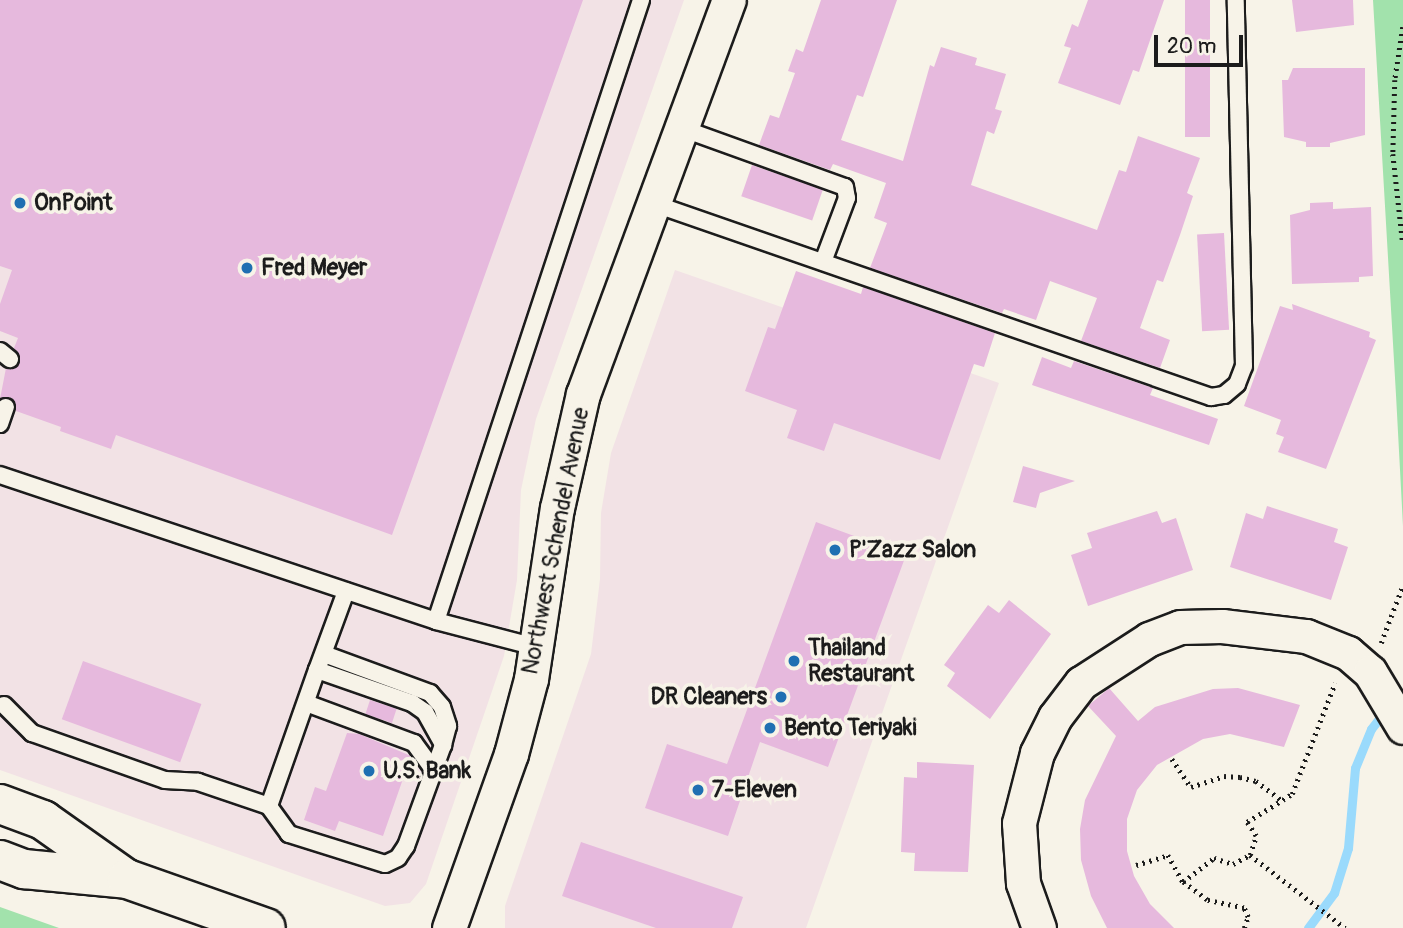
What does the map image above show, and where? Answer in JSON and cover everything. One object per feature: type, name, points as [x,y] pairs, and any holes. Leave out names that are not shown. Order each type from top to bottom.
[{"type":"main road","points":[[0,804],[43,820],[127,879]]},
{"type":"main road","points":[[0,860],[24,869],[127,879],[265,928]]},
{"type":"street","name":"Northwest Schendel Avenue","points":[[449,928],[511,754],[536,647],[557,508],[583,394],[729,0]]},
{"type":"street","points":[[1039,928],[1023,883],[1020,856],[1024,797],[1055,717],[1081,683],[1114,659],[1180,627],[1222,626],[1306,635],[1359,663],[1403,727]]},
{"type":"lane","points":[[436,621],[641,0]]},
{"type":"lane","points":[[652,203],[1211,397],[1224,395],[1237,384],[1244,366],[1236,0]]},
{"type":"lane","points":[[681,128],[845,187],[847,198],[823,262]]},
{"type":"lane","points":[[0,424],[6,407]]},
{"type":"lane","points":[[0,475],[436,621],[536,647]]},
{"type":"lane","points":[[269,806],[346,591]]},
{"type":"lane","points":[[4,705],[32,733],[165,779],[198,782],[269,806],[289,834],[385,864],[398,858],[407,846],[443,745],[447,726],[442,708],[430,694],[324,654]]},
{"type":"lane","points":[[317,670],[412,703],[425,712],[443,745]]},
{"type":"lane","points":[[306,703],[414,743],[433,771]]},
{"type":"path","points":[[1403,27],[1395,80],[1393,154],[1403,244]]},
{"type":"path","points":[[1183,882],[1214,858],[1233,863],[1250,855],[1256,836],[1247,822],[1292,793],[1403,585]]},
{"type":"path","points":[[1172,759],[1191,787],[1224,776],[1240,777],[1256,781],[1281,800]]},
{"type":"path","points":[[1136,865],[1168,855],[1183,882],[1207,900],[1244,908],[1248,917],[1244,928]]},
{"type":"path","points":[[1250,855],[1345,928]]},
{"type":"shaded area","points":[[0,0],[684,0],[536,419],[521,490],[517,580],[504,656],[426,884],[410,903],[385,906],[0,770]]},
{"type":"shaded area","points":[[675,270],[999,383],[806,928],[505,928],[505,906],[591,654],[600,579],[601,513],[611,453]]},
{"type":"green space","points":[[1373,0],[1403,0],[1403,526],[1396,395]]},
{"type":"green space","points":[[0,907],[59,928],[0,928]]},
{"type":"building","name":"Fred Meyer","points":[[0,0],[583,0],[392,535],[116,435],[111,449],[60,431],[61,427],[16,411],[10,397],[0,399],[6,368],[14,368],[20,360],[14,348],[18,338],[0,331],[0,304],[12,270],[0,266]]},
{"type":"building","points":[[821,0],[897,0],[863,97],[857,95],[841,140],[903,161],[930,65],[934,67],[941,47],[977,58],[975,65],[1006,74],[995,109],[1002,111],[994,134],[987,131],[971,185],[1097,230],[1119,170],[1126,172],[1138,136],[1200,158],[1187,193],[1193,196],[1180,235],[1163,282],[1157,280],[1140,328],[1170,340],[1160,368],[1081,341],[1097,298],[1050,281],[1036,320],[1004,309],[1002,313],[870,268],[887,223],[874,218],[886,183],[833,164],[830,170],[759,145],[770,115],[779,118],[795,73],[788,71],[796,49],[803,52]]},
{"type":"building","points":[[1088,0],[1164,0],[1139,72],[1133,70],[1120,105],[1058,83],[1071,48],[1064,46],[1072,24],[1078,27]]},
{"type":"building","points":[[1185,0],[1210,0],[1210,137],[1185,137]]},
{"type":"building","points":[[1292,0],[1353,0],[1354,25],[1296,32]]},
{"type":"building","points":[[1293,68],[1365,68],[1365,135],[1330,143],[1330,147],[1306,147],[1306,142],[1284,137],[1282,80],[1288,80]]},
{"type":"building","points":[[752,165],[823,189],[812,221],[741,196]]},
{"type":"building","points":[[1333,202],[1333,209],[1371,207],[1373,276],[1359,277],[1359,282],[1292,284],[1290,215],[1310,210],[1310,203]]},
{"type":"building","points":[[1224,233],[1229,330],[1202,331],[1197,234]]},
{"type":"building","points":[[796,271],[861,294],[863,287],[995,333],[984,367],[974,364],[940,460],[834,423],[824,451],[787,438],[797,410],[745,391],[768,327],[775,329]]},
{"type":"building","points":[[1292,304],[1370,332],[1369,337],[1376,340],[1326,469],[1278,452],[1284,437],[1276,434],[1281,420],[1244,406],[1280,306],[1293,310]]},
{"type":"building","points":[[1042,357],[1071,368],[1074,361],[1153,388],[1150,395],[1218,419],[1209,445],[1032,385]]},
{"type":"building","points":[[1023,466],[1075,481],[1040,493],[1036,508],[1013,502]]},
{"type":"building","points":[[1267,506],[1338,529],[1334,542],[1348,547],[1331,600],[1230,567],[1246,513],[1263,519]]},
{"type":"building","points":[[1157,511],[1162,523],[1176,518],[1193,570],[1088,606],[1071,555],[1092,548],[1087,533]]},
{"type":"building","points":[[816,522],[906,555],[828,767],[760,742],[728,836],[645,808],[667,744],[727,764]]},
{"type":"building","points":[[1009,600],[1051,634],[990,719],[947,686],[955,673],[944,665],[988,605],[999,613]]},
{"type":"building","points":[[83,661],[201,704],[180,762],[62,719]]},
{"type":"building","points":[[1109,688],[1138,721],[1155,707],[1213,689],[1238,688],[1300,705],[1284,747],[1230,734],[1203,739],[1157,765],[1137,790],[1127,819],[1127,851],[1134,876],[1150,904],[1174,928],[1107,928],[1091,896],[1081,860],[1080,829],[1085,800],[1116,736],[1088,706]]},
{"type":"building","points":[[370,700],[397,709],[392,723],[365,714]]},
{"type":"building","name":"U.S. Bank","points":[[347,733],[359,734],[411,756],[383,836],[339,821],[335,831],[304,820],[315,787],[326,791]]},
{"type":"building","points":[[917,762],[974,765],[968,872],[914,871],[915,853],[901,852],[904,777],[917,778]]},
{"type":"building","points":[[581,842],[743,897],[732,928],[656,928],[562,896]]},
{"type":"waterway","points":[[1308,928],[1334,893],[1348,848],[1355,768],[1371,729],[1385,711]]},
{"type":"place","name":"OnPoint","points":[[20,203]]},
{"type":"place","name":"Fred Meyer","points":[[247,268]]},
{"type":"place","name":"P'Zazz Salon","points":[[835,550]]},
{"type":"place","name":"Thailand Restaurant","points":[[794,661]]},
{"type":"place","name":"DR Cleaners","points":[[781,697]]},
{"type":"place","name":"Bento Teriyaki","points":[[770,728]]},
{"type":"place","name":"U.S. Bank","points":[[369,771]]},
{"type":"place","name":"7-Eleven","points":[[698,790]]}]
